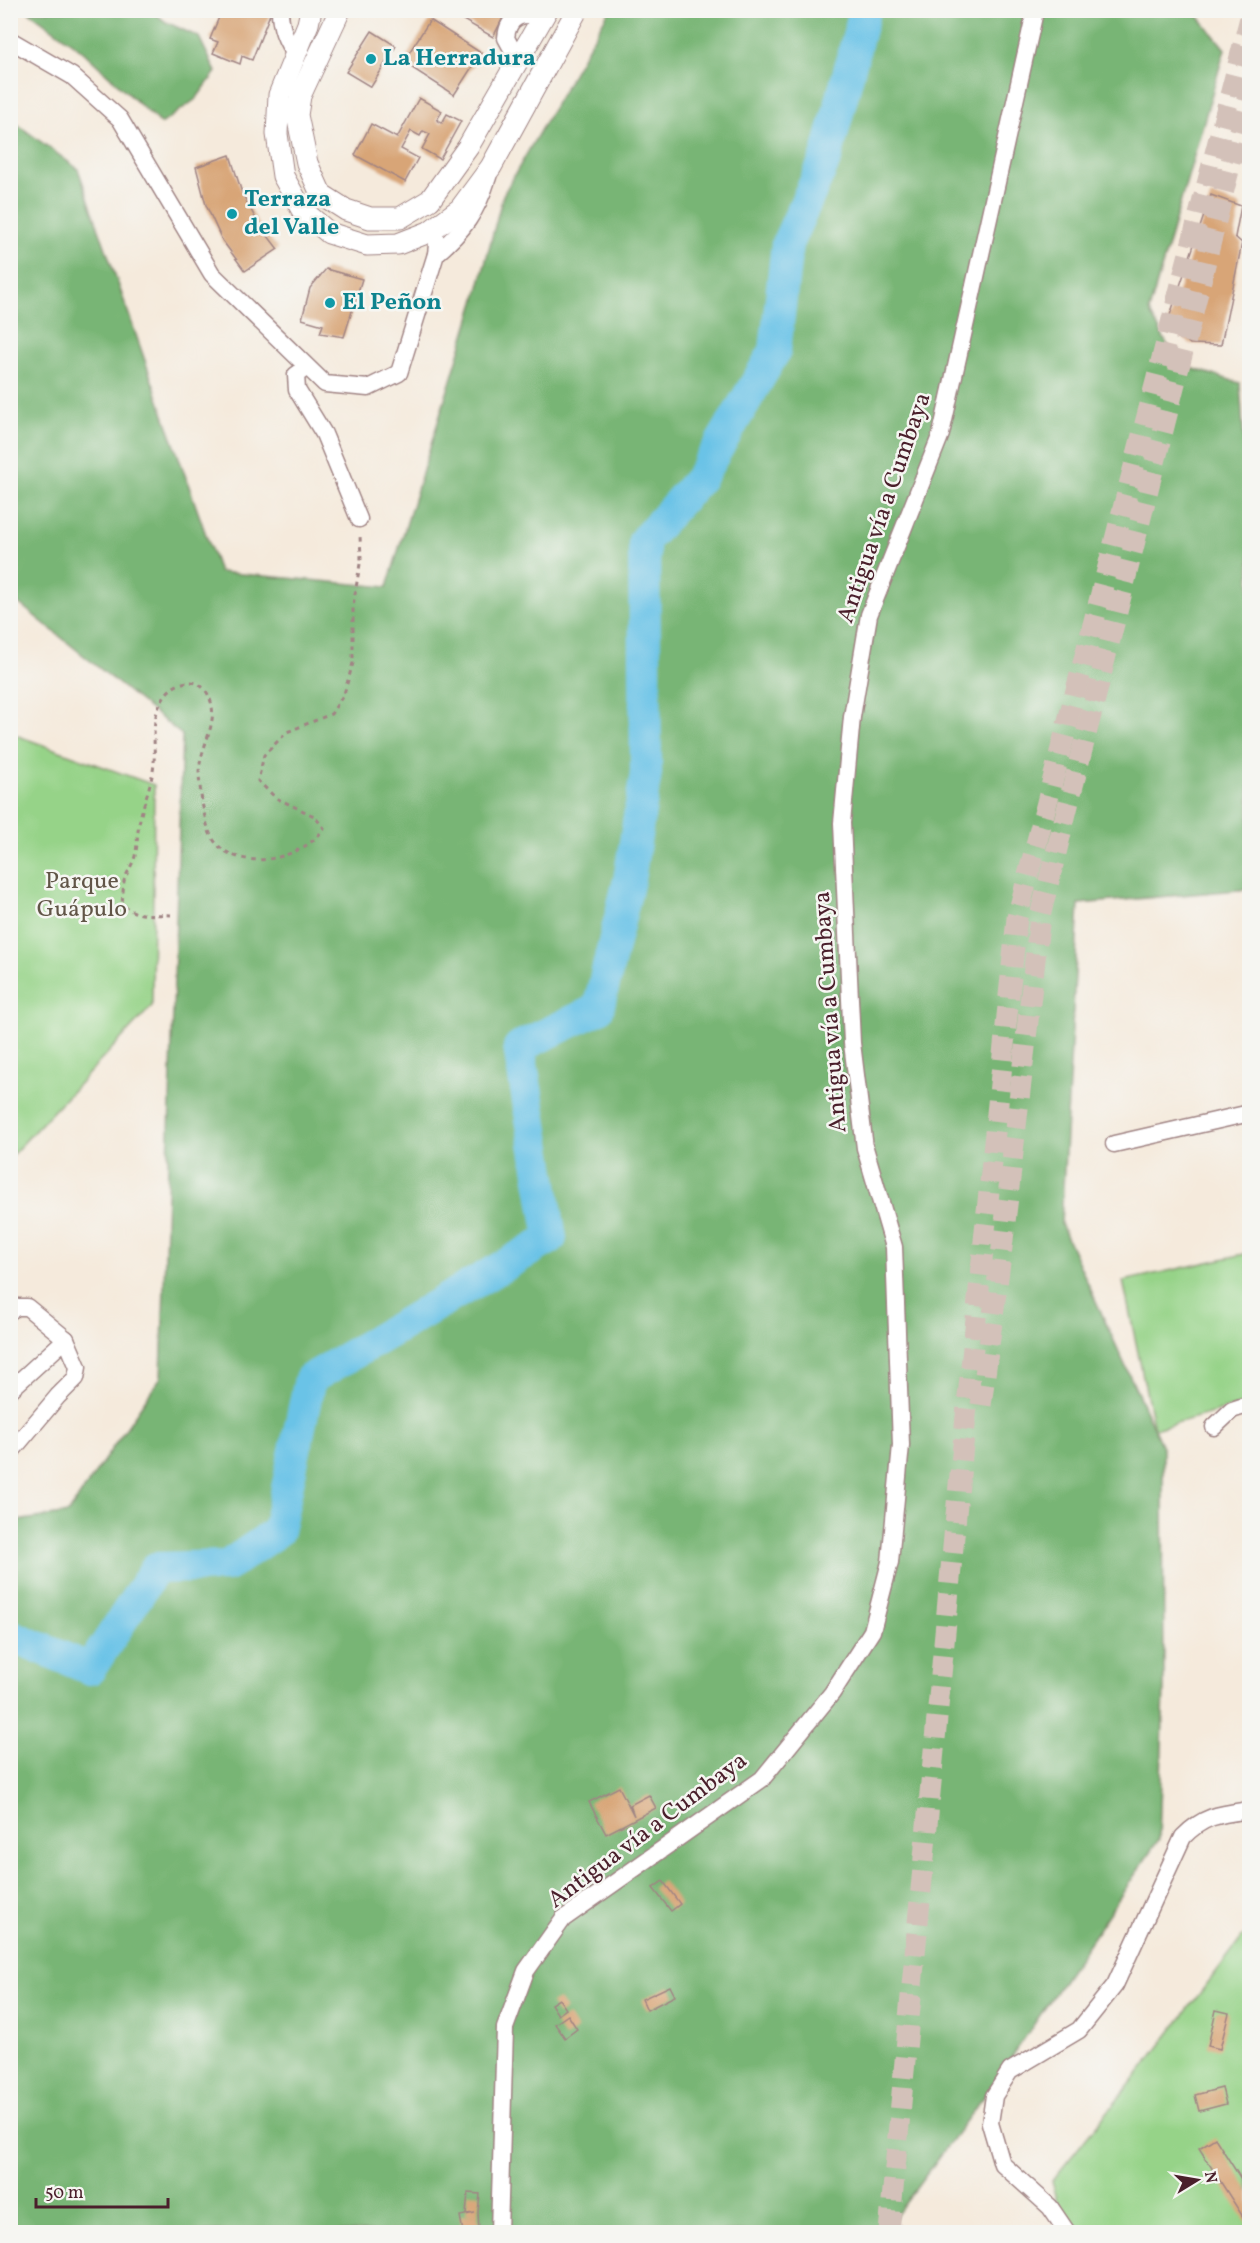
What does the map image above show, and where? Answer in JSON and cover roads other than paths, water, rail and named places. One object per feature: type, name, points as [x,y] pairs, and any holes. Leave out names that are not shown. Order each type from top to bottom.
[{"type":"main road","points":[[311,10],[296,55],[279,95],[277,134],[284,176],[302,210],[329,233],[367,245],[398,244],[429,232],[460,209],[491,167],[576,10]]},
{"type":"main road","points":[[340,10],[300,96],[297,115],[307,163],[321,194],[346,210],[370,218],[400,218],[430,200],[468,147],[545,14]]},
{"type":"street","points":[[280,10],[280,23],[288,45],[296,55]]},
{"type":"street","name":"Antigua vía a Cumbaya","points":[[499,2232],[504,2028],[526,1971],[563,1919],[762,1779],[832,1693],[872,1631],[890,1562],[901,1445],[894,1247],[866,1148],[852,1043],[843,823],[850,741],[870,615],[941,434],[1034,16],[1033,10]]},
{"type":"street","points":[[10,40],[72,76],[120,119],[212,274],[324,384],[368,388],[399,373],[436,254],[438,243],[434,234],[429,232]]},
{"type":"street","points":[[436,254],[457,236],[480,202],[491,167]]},
{"type":"street","points":[[307,367],[296,375],[297,390],[324,434],[359,519]]},
{"type":"street","points":[[1114,1144],[1250,1113]]},
{"type":"street","points":[[10,1311],[17,1307],[27,1307],[66,1339],[78,1367],[76,1378],[10,1453]]},
{"type":"street","points":[[10,1390],[66,1339]]},
{"type":"street","points":[[1214,1427],[1232,1410],[1250,1404]]},
{"type":"street","points":[[1067,2232],[1050,2207],[1002,2164],[990,2123],[994,2096],[1010,2071],[1079,2030],[1115,1985],[1183,1837],[1196,1824],[1215,1815],[1250,1810]]},
{"type":"waterway","points":[[10,1635],[90,1669],[156,1568],[227,1566],[278,1531],[310,1379],[551,1238],[519,1047],[598,1009],[629,880],[646,773],[644,541],[700,478],[775,351],[787,244],[826,158],[865,10]]},
{"type":"tunnel","points":[[889,2232],[957,1504],[1017,918],[1250,18]]},
{"type":"tunnel","points":[[981,1405],[1003,1240],[1040,916],[1250,87]]},
{"type":"place","name":"La Herradura","points":[[371,59]]},
{"type":"place","name":"Terraza del Valle","points":[[232,214]]},
{"type":"place","name":"El Peñon","points":[[330,303]]},
{"type":"park label","name":"Parque Guápulo","points":[[82,896]]}]
